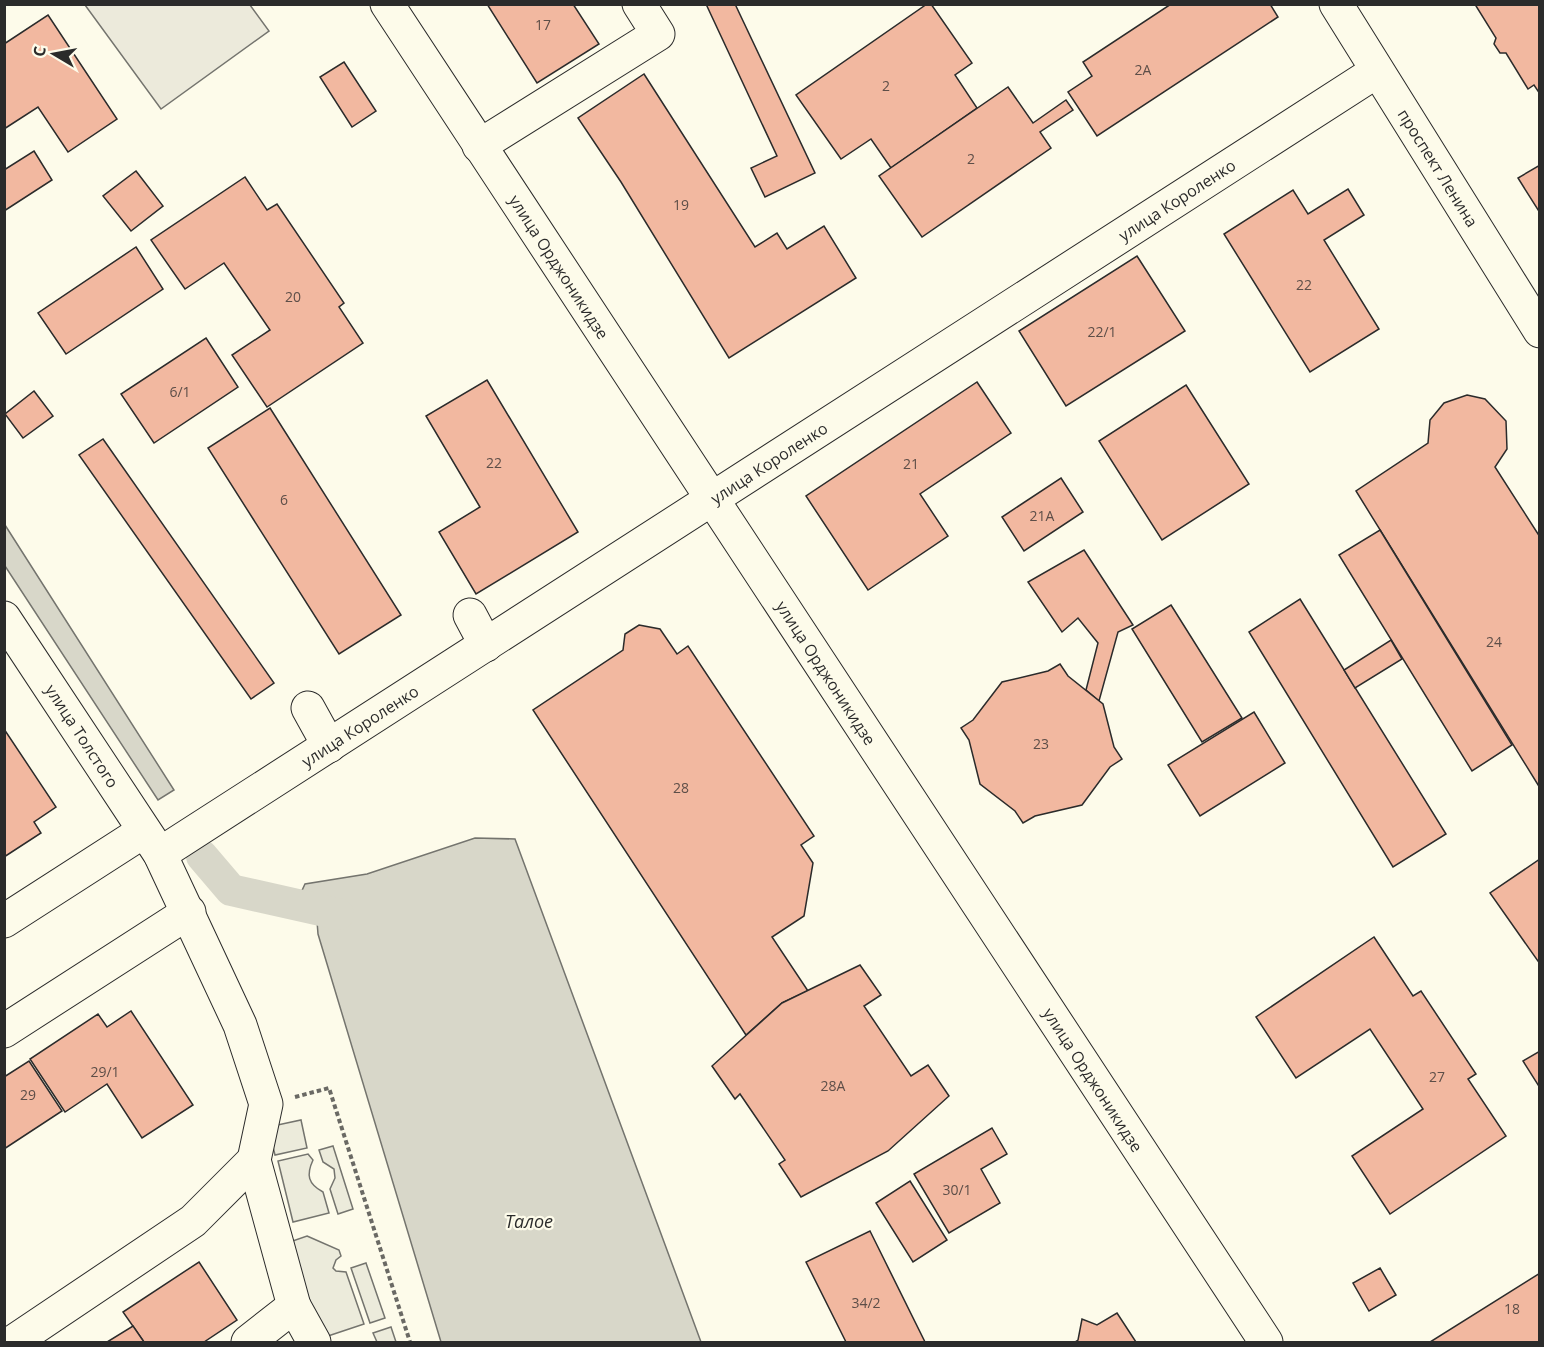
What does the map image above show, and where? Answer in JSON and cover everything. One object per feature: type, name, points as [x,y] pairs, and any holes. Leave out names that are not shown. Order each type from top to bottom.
[{"type":"street","name":"улица Орджоникидзе","points":[[387,4],[1266,1342]]},
{"type":"street","points":[[479,146],[658,34],[639,4]]},
{"type":"street","name":"проспект Ленина","points":[[1336,4],[1539,331]]},
{"type":"street","name":"улица Короленко","points":[[4,921],[329,746],[1377,71]]},
{"type":"street","points":[[470,615],[486,645]]},
{"type":"street","name":"улица Толстого","points":[[4,618],[152,842],[189,912],[240,1025],[266,1104]]},
{"type":"street","points":[[308,708],[329,746]]},
{"type":"street","points":[[10,1017],[189,912]]},
{"type":"street","points":[[266,1104],[254,1160],[294,1306],[314,1342]]},
{"type":"street","points":[[13,1342],[193,1221],[254,1160]]},
{"type":"street","points":[[248,1342],[294,1306]]},
{"type":"path","points":[[266,1104],[329,1088],[410,1342]]},
{"type":"shaded area","points":[[85,5],[250,5],[269,31],[161,109]]},
{"type":"shaded area","points":[[301,1120],[307,1148],[275,1155],[268,1127]]},
{"type":"shaded area","points":[[333,1146],[353,1209],[338,1214],[330,1189],[335,1178],[334,1169],[323,1162],[319,1150]]},
{"type":"shaded area","points":[[308,1154],[313,1160],[309,1175],[311,1182],[323,1192],[329,1213],[293,1222],[278,1161]]},
{"type":"shaded area","points":[[307,1236],[339,1250],[341,1256],[336,1260],[333,1268],[336,1271],[346,1272],[364,1324],[316,1340],[284,1244]]},
{"type":"shaded area","points":[[366,1263],[385,1318],[370,1323],[351,1268]]},
{"type":"shaded area","points":[[391,1327],[396,1342],[377,1342],[373,1333]]},
{"type":"water","points":[[5,525],[174,790],[158,800],[5,566]]},
{"type":"water","name":"Талое","points":[[475,838],[515,839],[701,1342],[441,1342],[318,934],[317,921],[292,912],[305,884],[367,874]]},
{"type":"building","points":[[487,4],[573,4],[599,44],[537,83]]},
{"type":"building","points":[[706,4],[735,4],[815,173],[765,197],[751,168],[777,156]]},
{"type":"building","points":[[927,4],[931,4],[972,63],[955,75],[977,108],[891,168],[871,139],[841,159],[796,95]]},
{"type":"building","points":[[1171,4],[1270,4],[1278,17],[1097,136],[1068,92],[1092,76],[1083,62]]},
{"type":"building","points":[[1479,4],[1540,4],[1540,94],[1534,85],[1528,89],[1506,53],[1500,53],[1494,44],[1496,38],[1476,6]]},
{"type":"building","points":[[48,15],[117,119],[68,152],[38,107],[4,129],[4,44]]},
{"type":"building","points":[[344,62],[376,111],[352,127],[320,77]]},
{"type":"building","points":[[644,74],[755,247],[777,233],[787,249],[824,226],[856,278],[729,358],[621,182],[578,118]]},
{"type":"building","points":[[1008,87],[1033,123],[1066,100],[1073,110],[1040,132],[1051,148],[922,237],[879,176]]},
{"type":"building","points":[[34,151],[52,180],[4,211],[4,170]]},
{"type":"building","points":[[1540,165],[1540,213],[1518,178]]},
{"type":"building","points":[[136,171],[163,206],[131,231],[103,196]]},
{"type":"building","points":[[245,177],[267,210],[277,204],[344,303],[339,307],[363,343],[267,407],[232,355],[270,330],[224,263],[185,289],[151,240]]},
{"type":"building","points":[[1348,189],[1364,215],[1324,240],[1379,329],[1310,372],[1224,234],[1293,190],[1308,214]]},
{"type":"building","points":[[136,247],[163,289],[66,354],[38,313]]},
{"type":"building","points":[[1137,256],[1185,331],[1066,406],[1019,331]]},
{"type":"building","points":[[206,338],[238,387],[154,443],[121,394]]},
{"type":"building","points":[[487,380],[578,532],[476,594],[439,532],[480,507],[426,416]]},
{"type":"building","points":[[977,382],[1011,433],[920,494],[948,536],[868,590],[806,496]]},
{"type":"building","points":[[1186,385],[1249,484],[1162,540],[1099,441]]},
{"type":"building","points":[[34,391],[53,416],[23,438],[5,414]]},
{"type":"building","points":[[1467,395],[1485,399],[1506,421],[1507,449],[1495,467],[1540,537],[1540,788],[1356,491],[1428,443],[1430,420],[1444,403]]},
{"type":"building","points":[[270,408],[401,615],[339,654],[208,448]]},
{"type":"building","points":[[103,439],[274,683],[251,699],[79,455]]},
{"type":"building","points":[[1061,478],[1083,512],[1024,551],[1002,517]]},
{"type":"building","points":[[1380,530],[1512,745],[1472,771],[1339,555]]},
{"type":"building","points":[[1084,550],[1133,625],[1118,632],[1099,701],[1086,690],[1098,643],[1078,618],[1062,632],[1028,582]]},
{"type":"building","points":[[1300,599],[1446,834],[1393,867],[1249,632]]},
{"type":"building","points":[[1171,605],[1242,718],[1202,742],[1132,629]]},
{"type":"building","points":[[639,625],[660,629],[677,654],[688,646],[814,836],[801,845],[813,863],[804,916],[772,937],[808,991],[782,1003],[746,1035],[533,710],[623,650],[625,634]]},
{"type":"building","points":[[1391,640],[1402,659],[1355,688],[1344,670]]},
{"type":"building","points":[[1060,664],[1068,676],[1103,704],[1114,747],[1122,759],[1110,767],[1082,805],[1035,816],[1023,823],[1015,811],[980,784],[969,740],[961,728],[973,720],[1002,682],[1048,671]]},
{"type":"building","points":[[1254,712],[1285,763],[1200,816],[1168,765]]},
{"type":"building","points":[[4,729],[56,807],[34,822],[41,833],[4,857]]},
{"type":"building","points":[[1540,859],[1540,964],[1490,893]]},
{"type":"building","points":[[1374,937],[1413,996],[1421,991],[1476,1074],[1468,1079],[1506,1136],[1390,1214],[1352,1156],[1423,1109],[1370,1029],[1296,1078],[1256,1017]]},
{"type":"building","points":[[860,965],[881,995],[864,1006],[911,1076],[928,1065],[949,1096],[888,1151],[801,1197],[779,1164],[785,1160],[740,1094],[735,1099],[712,1066],[782,1003]]},
{"type":"building","points":[[131,1011],[193,1105],[142,1138],[107,1084],[65,1112],[30,1059],[98,1014],[107,1027]]},
{"type":"building","points":[[1540,1051],[1540,1088],[1523,1061]]},
{"type":"building","points":[[29,1061],[62,1111],[4,1149],[4,1077]]},
{"type":"building","points":[[992,1128],[1007,1154],[981,1169],[1000,1203],[949,1233],[914,1174]]},
{"type":"building","points":[[910,1181],[947,1240],[913,1262],[876,1203]]},
{"type":"building","points":[[870,1231],[925,1342],[846,1342],[806,1262]]},
{"type":"building","points":[[199,1262],[237,1320],[204,1342],[144,1342],[123,1312]]},
{"type":"building","points":[[1380,1268],[1396,1295],[1369,1311],[1353,1283]]},
{"type":"building","points":[[1540,1273],[1540,1342],[1430,1342]]},
{"type":"building","points":[[1117,1313],[1136,1342],[1075,1342],[1078,1340],[1082,1319],[1097,1325]]},
{"type":"building","points":[[133,1326],[144,1342],[107,1342]]},
{"type":"waterway","points":[[202,856],[231,890],[338,914]]}]
